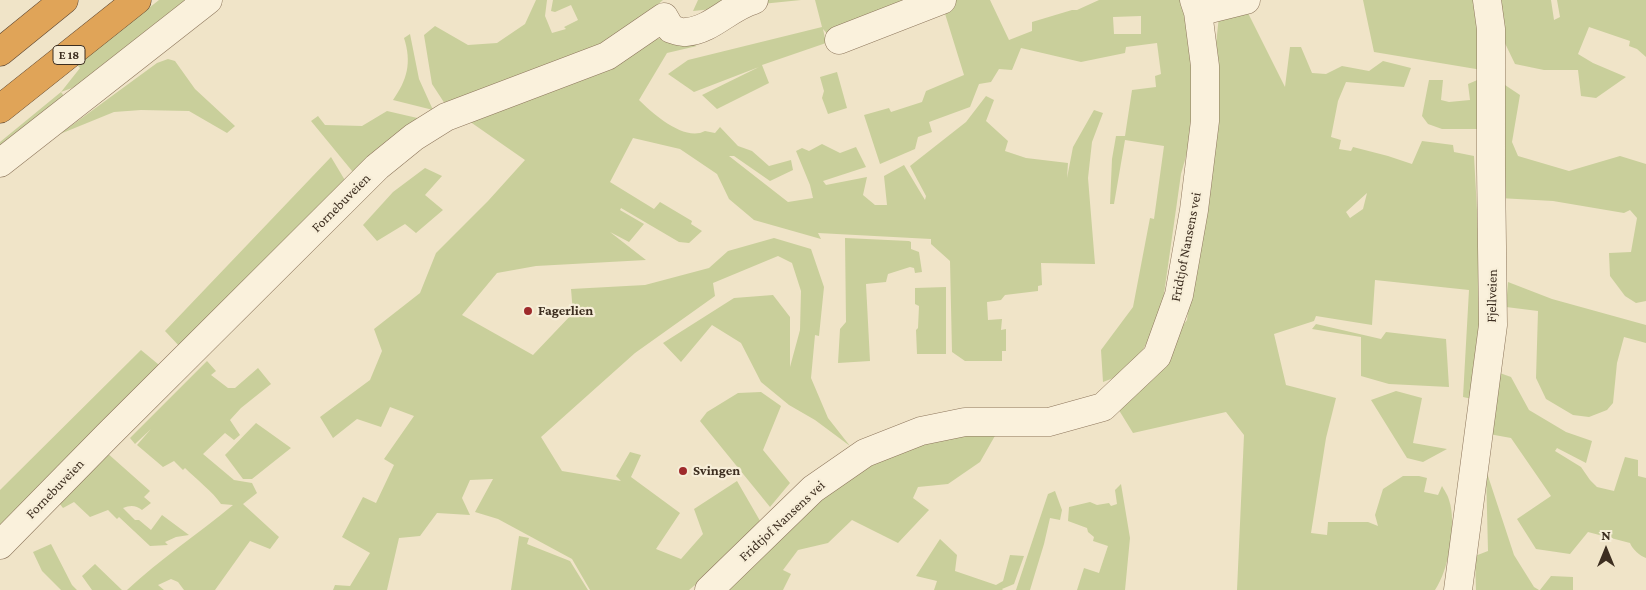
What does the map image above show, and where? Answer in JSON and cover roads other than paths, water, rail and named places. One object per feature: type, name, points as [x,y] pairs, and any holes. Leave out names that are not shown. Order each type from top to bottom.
[{"type":"highway","points":[[0,52],[64,0]]},
{"type":"highway","name":"E 18","points":[[0,109],[137,0]]},
{"type":"street","points":[[0,164],[208,0]]},
{"type":"street","name":"Fornebuveien","points":[[0,545],[377,167],[414,137],[446,117],[586,66],[607,56],[664,17],[671,29],[685,33],[706,27],[741,4],[754,0]]},
{"type":"street","points":[[839,40],[942,0]]},
{"type":"street","points":[[1196,6],[1246,0]]},
{"type":"street","name":"Fjellveien","points":[[1458,590],[1493,325],[1491,29],[1487,0]]},
{"type":"street","name":"Fridtjof Nansens vei","points":[[709,590],[813,489],[865,453],[921,431],[965,422],[1050,422],[1103,407],[1157,356],[1179,294],[1194,210],[1205,120],[1205,66],[1196,6]]},
{"type":"place","name":"Fagerlien","points":[[528,311]]},
{"type":"place","name":"Svingen","points":[[683,471]]}]
